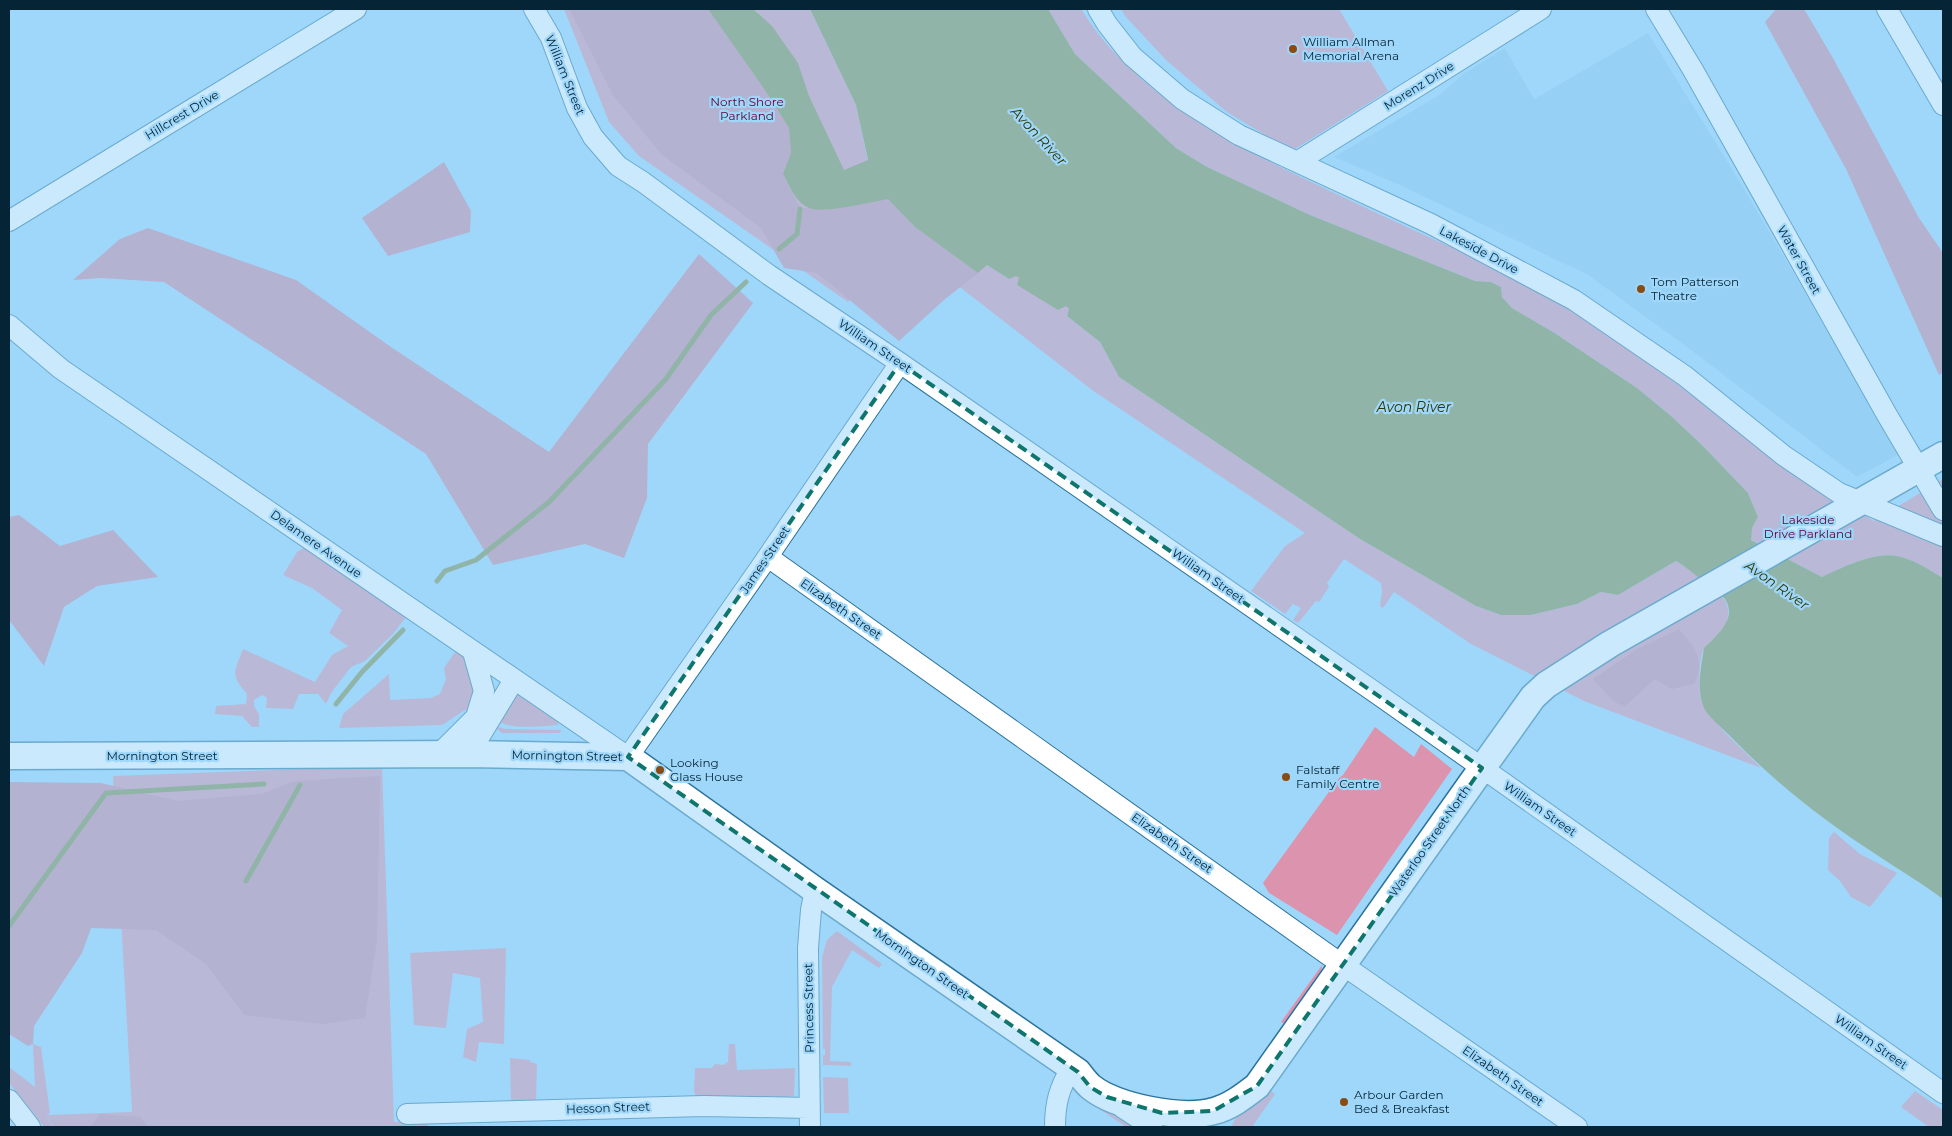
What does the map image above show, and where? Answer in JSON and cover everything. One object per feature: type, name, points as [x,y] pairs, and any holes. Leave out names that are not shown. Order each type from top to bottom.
[{"type":"main road","points":[[1860,502],[1943,455]]},
{"type":"main road","name":"Waterloo Street North","points":[[1215,1119],[1257,1086],[1533,697],[1546,685],[1610,644],[1860,502]]},
{"type":"main road","name":"Mornington Street","points":[[9,756],[469,754],[628,757],[815,890],[1078,1072],[1090,1087],[1106,1097],[1162,1113],[1188,1114],[1215,1119]]},
{"type":"street","name":"Hillcrest Drive","points":[[9,221],[356,9]]},
{"type":"street","name":"William Street","points":[[534,9],[552,38],[577,108],[593,137],[618,166],[643,182],[769,276],[900,363],[1482,768],[1943,1093]]},
{"type":"street","name":"Lakeside Drive","points":[[1098,9],[1132,56],[1182,99],[1239,135],[1431,224],[1574,300],[1685,376],[1784,455],[1839,493],[1943,536]]},
{"type":"street","name":"Morenz Drive","points":[[1297,162],[1541,9]]},
{"type":"street","name":"Water Street","points":[[1656,9],[1700,83],[1918,470],[1943,510]]},
{"type":"street","points":[[1887,9],[1943,105]]},
{"type":"street","name":"Delamere Avenue","points":[[9,326],[61,369],[628,757]]},
{"type":"street","name":"James Street","points":[[628,757],[768,557],[900,363]]},
{"type":"street","name":"Elizabeth Street","points":[[768,557],[1342,964],[1577,1127]]},
{"type":"street","points":[[438,755],[476,717],[484,692],[474,652]]},
{"type":"street","points":[[469,754],[514,680]]},
{"type":"street","name":"Princess Street","points":[[810,1118],[808,948],[810,910],[815,890]]},
{"type":"street","points":[[1055,1127],[1055,1107],[1062,1085],[1071,1068]]},
{"type":"street","name":"Mornington Street","points":[[1106,1097],[1152,1127]]},
{"type":"street","points":[[9,1100],[30,1127]]},
{"type":"street","name":"Hesson Street","points":[[407,1114],[704,1106],[810,1118]]},
{"type":"highlighted area","points":[[900,363],[1482,768],[1257,1086],[1213,1111],[1162,1113],[1107,1097],[1090,1087],[1078,1072],[628,757]]},
{"type":"shaded area","points":[[1648,33],[1743,187],[1900,454],[1857,477],[1687,347],[1588,275],[1402,186],[1334,157],[1441,94],[1463,74],[1505,48],[1534,99]]},
{"type":"green space","name":"North Shore Parkland","points":[[564,9],[810,9],[856,105],[868,162],[987,265],[1009,279],[1016,275],[1066,305],[1069,309],[1067,316],[1100,342],[1119,377],[1360,539],[1476,606],[1501,615],[1531,615],[1577,604],[1601,592],[1618,595],[1676,561],[1708,584],[1726,602],[1728,615],[1724,628],[1705,647],[1701,657],[1701,699],[1711,716],[1761,768],[1584,701],[1471,644],[1394,592],[1383,608],[1380,606],[1381,583],[1344,559],[1327,583],[1329,587],[1319,602],[1316,601],[1298,623],[1293,620],[1301,608],[1293,604],[1285,614],[1251,591],[1285,546],[1305,533],[1092,390],[902,242],[848,302],[639,156],[609,122]]},
{"type":"green space","points":[[569,9],[708,9],[789,128],[791,153],[783,174],[800,208],[834,209],[888,198],[915,227],[978,273],[944,300],[899,341],[817,273],[784,268],[761,228],[661,154],[613,95]]},
{"type":"green space","name":"Lakeside Drive Parkland","points":[[1048,9],[1081,9],[1105,42],[1133,71],[1165,98],[1199,122],[1235,143],[1308,181],[1531,283],[1567,302],[1700,401],[1751,443],[1795,475],[1874,521],[1943,479],[1943,578],[1912,561],[1892,555],[1861,561],[1822,577],[1750,539],[1752,528],[1758,517],[1748,493],[1702,445],[1637,388],[1553,332],[1512,308],[1502,297],[1501,287],[1491,282],[1475,281],[1310,215],[1207,167],[1176,148],[1075,54]]},
{"type":"green space","points":[[1121,9],[1339,9],[1388,91],[1295,149],[1280,144],[1227,112],[1166,60],[1125,16]]},
{"type":"green space","points":[[1776,9],[1804,9],[1833,58],[1919,218],[1943,253],[1943,372],[1939,375],[1846,169],[1765,22]]},
{"type":"green space","points":[[444,162],[471,211],[470,232],[388,256],[362,218]]},
{"type":"green space","points":[[148,228],[296,280],[391,347],[549,452],[699,254],[753,303],[648,444],[647,498],[624,558],[585,544],[493,565],[426,454],[164,282],[101,278],[73,280],[120,239]]},
{"type":"green space","points":[[19,515],[60,546],[113,530],[158,577],[97,586],[64,607],[44,666],[9,620],[9,517]]},
{"type":"green space","points":[[305,547],[406,617],[393,634],[365,661],[351,667],[331,693],[326,704],[318,694],[299,694],[293,709],[266,708],[267,698],[262,695],[254,700],[254,706],[259,714],[259,727],[252,727],[242,716],[215,714],[216,706],[246,704],[247,694],[238,682],[235,673],[243,649],[315,682],[332,655],[348,646],[329,633],[342,610],[312,588],[283,575],[297,552]]},
{"type":"green space","points":[[1679,629],[1694,648],[1699,661],[1694,684],[1672,689],[1655,679],[1624,707],[1612,700],[1593,679],[1637,649]]},
{"type":"green space","points":[[455,652],[464,657],[477,681],[470,711],[465,710],[442,725],[339,728],[343,714],[389,674],[390,700],[431,698],[440,694],[446,679],[444,668]]},
{"type":"green space","points":[[517,694],[558,722],[558,725],[536,727],[511,726],[499,721]]},
{"type":"green space","points":[[1375,727],[1414,757],[1421,744],[1452,769],[1337,935],[1269,893],[1263,883],[1343,775]]},
{"type":"green space","points":[[496,728],[506,729],[562,730],[559,733],[502,733]]},
{"type":"green space","points":[[382,766],[394,1122],[428,1122],[428,1127],[54,1127],[45,1115],[53,1127],[44,1127],[9,1083],[9,1067],[35,1087],[33,1044],[41,1047],[50,1113],[47,1115],[132,1112],[113,776]]},
{"type":"green space","points":[[380,776],[377,940],[365,1018],[322,1024],[244,1015],[205,963],[156,930],[91,928],[82,953],[34,1026],[33,1044],[28,1046],[9,1034],[9,782],[101,783],[177,801],[262,794],[295,781]]},
{"type":"green space","points":[[1834,832],[1860,854],[1897,873],[1870,907],[1851,897],[1840,881],[1828,870],[1829,838]]},
{"type":"green space","points":[[837,931],[882,964],[879,968],[852,950],[832,987],[830,1061],[851,1062],[851,1066],[823,1065],[825,1049],[823,1049],[822,957],[827,940]]},
{"type":"green space","points":[[506,948],[504,1044],[479,1042],[476,1062],[463,1057],[467,1029],[483,1022],[480,978],[453,973],[446,1028],[414,1025],[410,953]]},
{"type":"green space","points":[[1322,965],[1321,974],[1287,1025],[1281,1022]]},
{"type":"green space","points":[[729,1044],[735,1044],[737,1070],[795,1068],[794,1096],[771,1099],[696,1096],[694,1091],[695,1068],[712,1068],[715,1064],[723,1065],[728,1062]]},
{"type":"green space","points":[[510,1058],[530,1060],[530,1062],[537,1064],[536,1102],[511,1101]]},
{"type":"green space","points":[[823,1077],[848,1078],[849,1113],[824,1113]]},
{"type":"green space","points":[[1271,1091],[1275,1094],[1252,1127],[1231,1127],[1236,1117]]},
{"type":"green space","points":[[1915,1091],[1943,1110],[1943,1127],[1929,1127],[1901,1107]]},
{"type":"green space","points":[[1087,1095],[1138,1127],[1126,1127],[1086,1100],[1083,1096]]},
{"type":"green space","points":[[100,1114],[141,1117],[148,1127],[91,1127]]},
{"type":"water","name":"Avon River","points":[[708,9],[753,9],[772,26],[798,63],[809,96],[844,170],[868,160],[856,105],[810,9],[1048,9],[1075,54],[1176,148],[1207,167],[1310,215],[1475,281],[1491,282],[1501,287],[1502,297],[1512,308],[1553,332],[1637,388],[1702,445],[1748,493],[1758,517],[1752,528],[1751,540],[1822,577],[1861,561],[1892,555],[1912,561],[1943,578],[1943,899],[1858,842],[1803,802],[1768,773],[1706,712],[1700,693],[1704,648],[1724,626],[1729,613],[1728,606],[1722,596],[1685,567],[1676,561],[1618,595],[1601,592],[1577,604],[1531,615],[1501,615],[1476,606],[1360,539],[1119,377],[1100,342],[1067,316],[1069,309],[1066,306],[1058,310],[1017,285],[1019,278],[1016,276],[1009,279],[987,265],[978,273],[915,227],[888,199],[825,210],[809,208],[800,202],[783,174],[791,153],[789,128]]},
{"type":"waterway","points":[[779,249],[797,234],[800,209]]},
{"type":"waterway","points":[[437,581],[445,571],[476,560],[549,502],[666,379],[711,315],[746,282]]},
{"type":"waterway","points":[[336,704],[362,672],[403,630]]},
{"type":"waterway","points":[[9,926],[106,793],[264,784]]},
{"type":"waterway","points":[[246,881],[300,785]]},
{"type":"place","name":"William Allman Memorial Arena","points":[[1293,49]]},
{"type":"place","name":"Tom Patterson Theatre","points":[[1641,289]]},
{"type":"place","name":"Looking Glass House","points":[[660,770]]},
{"type":"place","name":"Falstaff Family Centre","points":[[1286,777]]},
{"type":"place","name":"Arbour Garden Bed & Breakfast","points":[[1344,1102]]}]
